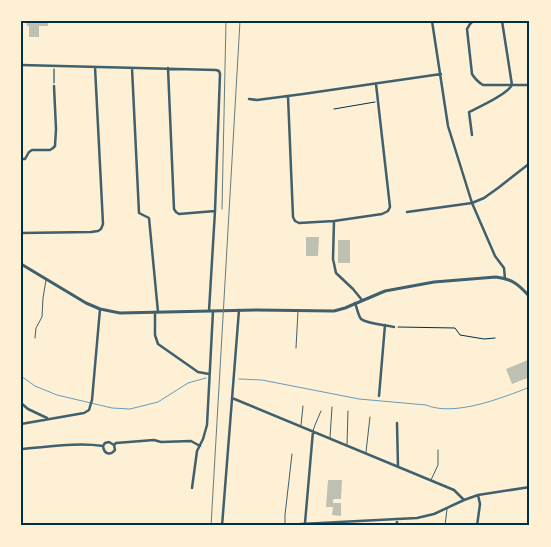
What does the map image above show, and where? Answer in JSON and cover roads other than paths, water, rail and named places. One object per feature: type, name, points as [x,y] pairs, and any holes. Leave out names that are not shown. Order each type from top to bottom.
[{"type":"street","points":[[432,21],[448,126],[472,203],[495,256],[504,268],[505,278]]},
{"type":"street","points":[[473,21],[467,29],[472,74],[479,83],[483,85],[530,85]]},
{"type":"street","points":[[472,135],[469,112],[503,93],[512,85],[502,21]]},
{"type":"street","points":[[21,65],[219,71],[207,426],[197,451],[192,488]]},
{"type":"street","points":[[21,233],[92,232],[101,229],[103,224],[95,67]]},
{"type":"street","points":[[132,68],[139,213],[149,218],[156,312],[155,335],[158,344],[198,372],[209,374]]},
{"type":"street","points":[[168,68],[174,209],[179,214],[215,211]]},
{"type":"street","points":[[249,99],[257,100],[288,96],[441,74]]},
{"type":"street","points":[[288,96],[293,217],[299,223],[334,221],[382,214],[388,211],[390,207],[376,84]]},
{"type":"street","points":[[21,160],[25,159],[32,150],[50,150],[55,146],[54,86]]},
{"type":"street","points":[[407,212],[472,203],[484,198],[530,162]]},
{"type":"street","points":[[334,221],[333,260],[336,273],[354,289],[362,300]]},
{"type":"street","points":[[21,264],[100,309],[120,313],[239,310],[334,311],[385,290],[434,282],[496,278],[505,278],[515,282],[530,297]]},
{"type":"street","points":[[355,303],[363,320],[374,324],[394,326]]},
{"type":"street","points":[[21,424],[84,413],[89,410],[92,400],[100,309]]},
{"type":"street","points":[[222,526],[239,310]]},
{"type":"street","points":[[379,396],[385,325]]},
{"type":"street","points":[[232,398],[454,490],[464,500]]},
{"type":"street","points":[[21,404],[49,419]]},
{"type":"street","points":[[396,423],[398,467]]},
{"type":"street","points":[[305,523],[314,431]]},
{"type":"street","points":[[114,445],[116,443],[154,440],[161,442],[191,441],[200,446]]},
{"type":"street","points":[[21,449],[71,445],[103,446],[109,442],[114,445]]},
{"type":"street","points":[[103,446],[103,450],[109,454],[114,450],[114,445]]},
{"type":"street","points":[[281,525],[417,518],[434,514],[478,495],[530,487]]},
{"type":"street","points":[[477,526],[480,504],[478,495]]},
{"type":"street","points":[[397,519],[397,526]]},
{"type":"lane","points":[[35,338],[36,328],[42,317],[46,279]]},
{"type":"lane","points":[[296,348],[298,310]]},
{"type":"lane","points":[[300,426],[303,406]]},
{"type":"lane","points":[[330,438],[332,407]]},
{"type":"lane","points":[[314,431],[321,411]]},
{"type":"lane","points":[[347,446],[348,411]]},
{"type":"lane","points":[[365,453],[370,417]]},
{"type":"lane","points":[[431,481],[438,465],[438,450]]},
{"type":"lane","points":[[285,524],[292,454]]},
{"type":"lane","points":[[445,526],[448,508]]},
{"type":"waterway","points":[[21,376],[35,386],[57,395],[112,408],[130,409],[158,402],[188,383],[206,378]]},
{"type":"waterway","points":[[239,379],[262,380],[359,399],[450,409],[478,405],[530,387]]},
{"type":"railway","points":[[222,209],[226,21]]},
{"type":"railway","points":[[211,526],[240,21]]}]
